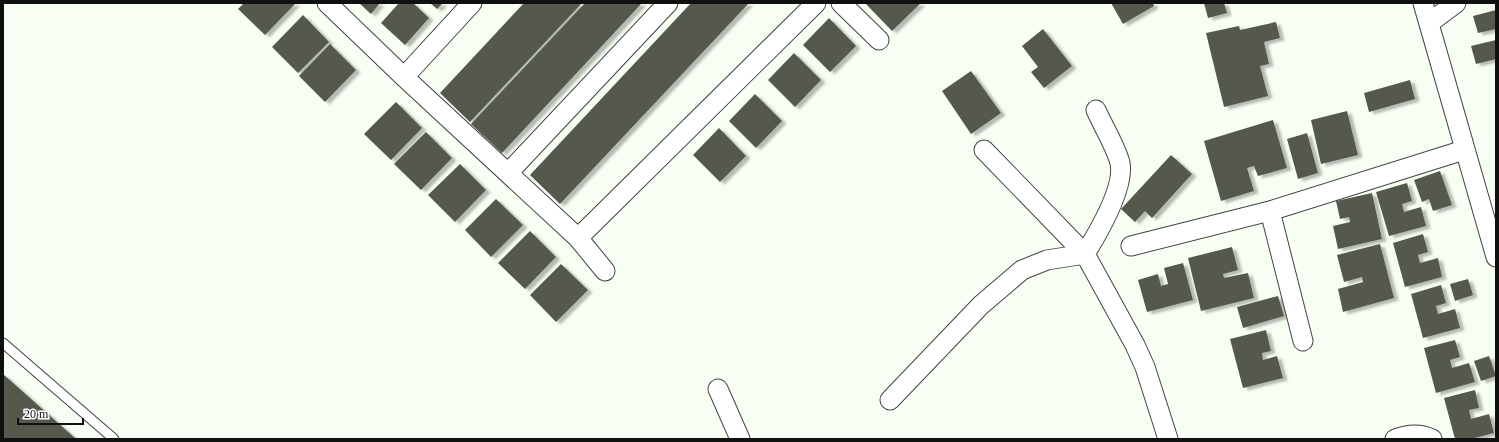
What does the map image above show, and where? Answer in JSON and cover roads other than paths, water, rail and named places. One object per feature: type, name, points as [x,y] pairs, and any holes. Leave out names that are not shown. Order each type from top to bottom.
[{"type":"street","points":[[327,3],[404,77],[578,238],[606,271]]},
{"type":"street","points":[[404,77],[472,3]]},
{"type":"street","points":[[508,174],[668,3]]},
{"type":"street","points":[[578,238],[816,3]]},
{"type":"street","points":[[841,3],[879,40]]},
{"type":"street","points":[[1423,3],[1496,258]]},
{"type":"street","points":[[1429,23],[1456,3]]},
{"type":"street","points":[[890,400],[981,305],[1022,270],[1047,260],[1085,254],[1095,238],[1120,185],[1121,174],[1120,162],[1096,110]]},
{"type":"street","points":[[984,150],[1085,254],[1142,362],[1168,439]]},
{"type":"street","points":[[1131,246],[1270,211],[1464,150]]},
{"type":"street","points":[[1270,211],[1303,340]]},
{"type":"street","points":[[718,389],[740,439]]},
{"type":"street","points":[[1395,439],[1415,434],[1432,439]]},
{"type":"lane","points":[[3,342],[114,439]]}]
